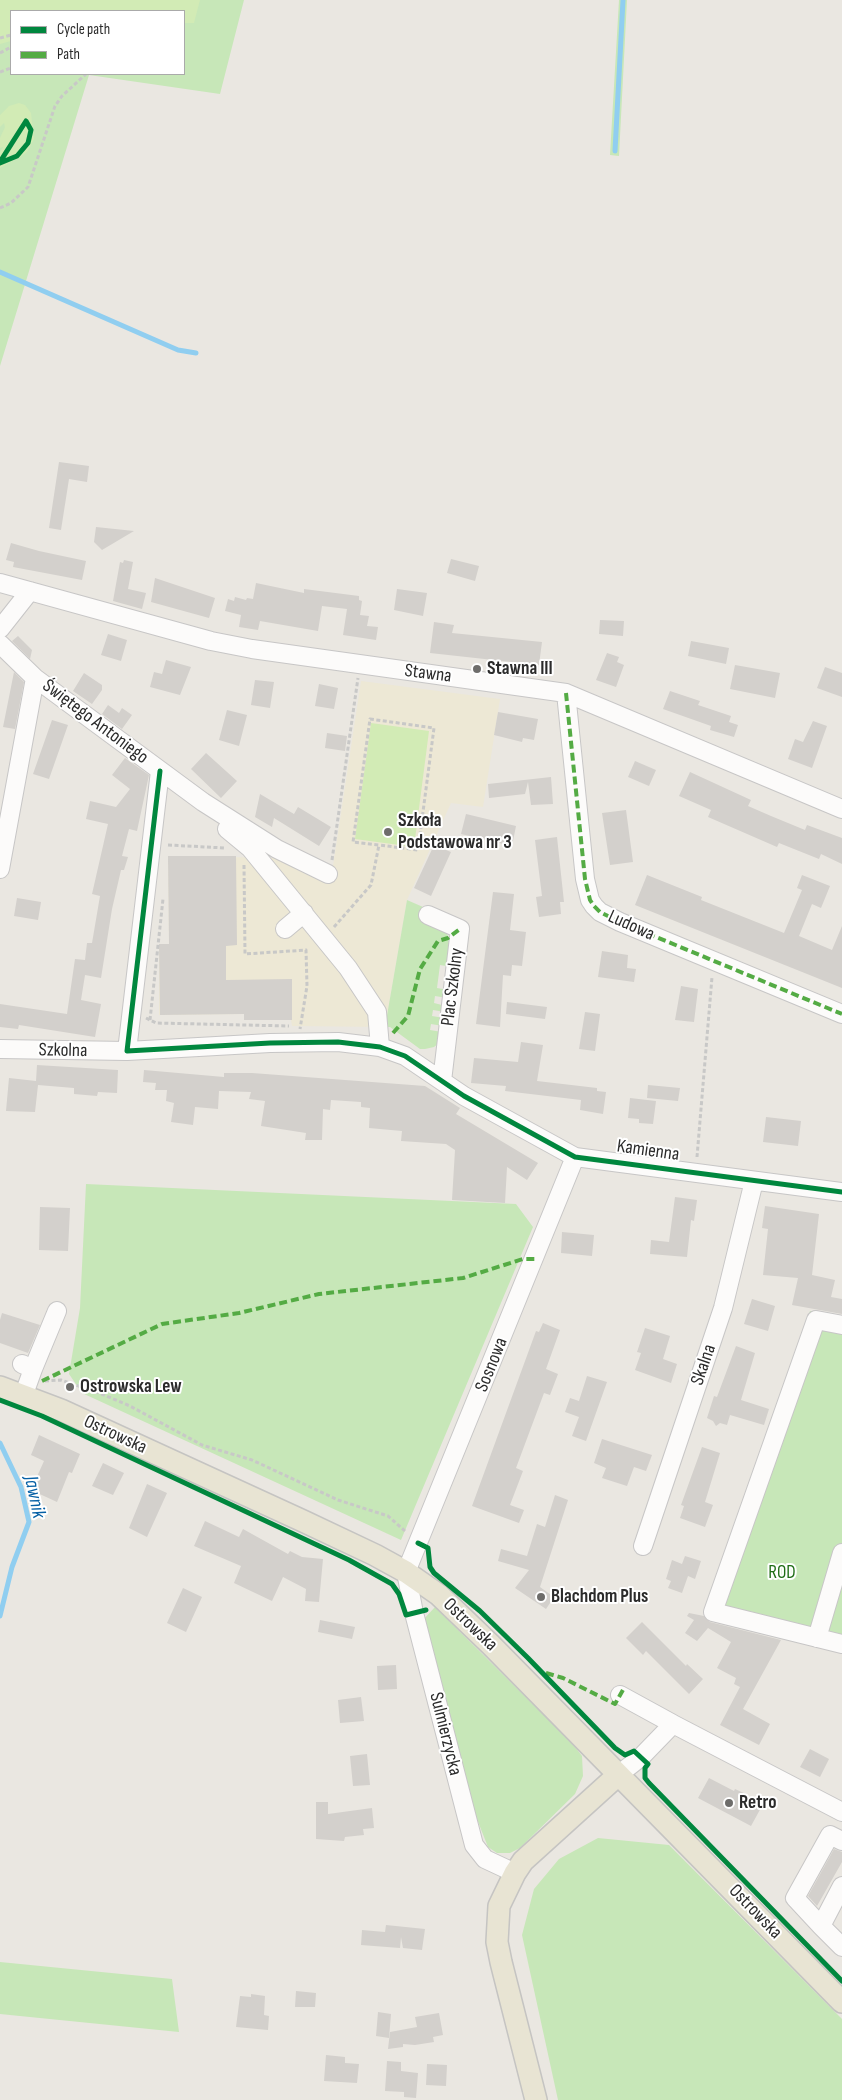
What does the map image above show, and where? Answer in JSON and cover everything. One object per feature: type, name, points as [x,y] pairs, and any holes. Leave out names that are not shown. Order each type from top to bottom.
[{"type":"main road","name":"Ostrowska","points":[[0,1386],[24,1394],[303,1520],[406,1572],[439,1595],[460,1614],[842,2002]]},
{"type":"main road","points":[[536,2100],[497,1942],[499,1906],[523,1861],[618,1774]]},
{"type":"street","name":"Stawna","points":[[0,583],[211,641],[360,665],[566,693],[842,810]]},
{"type":"street","points":[[0,629],[30,590]]},
{"type":"street","name":"Świętego Antoniego","points":[[0,644],[35,678],[203,802],[277,849],[328,874]]},
{"type":"street","points":[[0,869],[35,678]]},
{"type":"street","name":"Ludowa","points":[[566,693],[585,879],[590,900],[600,912],[842,1014]]},
{"type":"street","points":[[127,1051],[160,771]]},
{"type":"street","points":[[203,802],[224,826],[250,848],[325,937],[369,998],[376,1012],[380,1047]]},
{"type":"street","points":[[285,929],[304,913]]},
{"type":"street","name":"Plac Szkolny","points":[[428,915],[460,929],[442,1081]]},
{"type":"street","name":"Kamienna","points":[[305,1036],[380,1047],[405,1056],[464,1096],[575,1157],[842,1192]]},
{"type":"street","name":"Szkolna","points":[[0,1049],[127,1051],[305,1036]]},
{"type":"street","name":"Sosnowa","points":[[406,1572],[575,1157]]},
{"type":"street","name":"Skalna","points":[[643,1546],[723,1308],[754,1181]]},
{"type":"street","points":[[24,1394],[57,1312]]},
{"type":"street","points":[[842,1325],[816,1320],[713,1612],[842,1644]]},
{"type":"street","points":[[817,1638],[842,1553]]},
{"type":"street","name":"Sulmierzycka","points":[[406,1572],[424,1653],[474,1845],[485,1859],[515,1873]]},
{"type":"street","points":[[620,1695],[842,1812]]},
{"type":"street","points":[[618,1774],[641,1757],[673,1724]]},
{"type":"street","points":[[842,1841],[830,1835],[794,1898],[842,1947]]},
{"type":"street","points":[[821,1926],[842,1886]]},
{"type":"path","points":[[0,208],[11,202],[28,187],[56,106],[62,96],[85,75]]},
{"type":"path","points":[[328,874],[331,866],[360,665]]},
{"type":"path","points":[[370,719],[434,728],[418,850],[379,845],[353,842],[370,719]]},
{"type":"path","points":[[151,838],[168,843],[168,846],[230,848]]},
{"type":"path","points":[[244,858],[245,954],[306,950],[313,949],[325,937],[371,885],[379,845]]},
{"type":"path","points":[[150,1020],[164,892]]},
{"type":"path","points":[[131,1016],[156,1023],[286,1024],[305,1036],[306,950]]},
{"type":"path","points":[[696,1173],[713,961]]},
{"type":"path","points":[[32,1371],[130,1406],[202,1445],[252,1460],[338,1500],[388,1516],[411,1536]]},
{"type":"shaded area","name":"Szkoła Podstawowa nr 3","points":[[361,681],[500,699],[483,807],[451,803],[407,900],[385,1027],[292,1026],[291,1020],[244,1014],[159,1015],[159,944],[169,944],[168,856],[279,858],[327,881],[333,866]]},
{"type":"green space","points":[[0,0],[244,0],[220,94],[89,75],[0,366]]},
{"type":"green space","points":[[0,0],[200,0],[194,23],[185,23],[185,10],[10,10],[10,41],[0,44]]},
{"type":"green space","points":[[619,0],[627,0],[619,156],[610,155]]},
{"type":"green space","points":[[19,103],[25,105],[31,113],[34,139],[27,152],[0,168],[0,152],[3,147],[0,148],[0,138],[5,127],[4,123],[0,127],[0,115],[9,106]]},
{"type":"green space","points":[[371,723],[429,731],[414,847],[355,839]]},
{"type":"green space","points":[[407,900],[423,907],[420,916],[446,928],[452,967],[440,965],[437,988],[448,990],[447,998],[435,996],[434,1003],[446,1006],[445,1012],[433,1010],[432,1016],[444,1018],[443,1026],[431,1024],[430,1030],[442,1032],[439,1043],[434,1047],[425,1049],[420,1049],[390,1027],[385,1027]]},
{"type":"green space","points":[[86,1184],[516,1204],[533,1227],[401,1540],[82,1393],[69,1374],[80,1308]]},
{"type":"green space","name":"ROD","points":[[810,1311],[842,1318],[842,1652],[704,1615]]},
{"type":"green space","points":[[435,1607],[572,1743],[582,1756],[583,1776],[575,1794],[520,1848],[510,1853],[497,1853],[488,1847],[473,1809],[423,1620]]},
{"type":"green space","points":[[598,1838],[669,1845],[842,2019],[842,2100],[558,2100],[522,1935],[534,1889],[559,1859]]},
{"type":"green space","points":[[0,1962],[172,1979],[179,2032],[0,2014]]},
{"type":"building","points":[[59,462],[89,466],[87,482],[69,479],[61,530],[49,528]]},
{"type":"building","points":[[96,527],[134,531],[102,550],[94,542]]},
{"type":"building","points":[[11,543],[86,561],[82,580],[13,567],[14,562],[6,560]]},
{"type":"building","points":[[451,559],[479,566],[475,581],[447,573]]},
{"type":"building","points":[[124,560],[133,562],[128,589],[146,593],[142,609],[113,601],[120,562],[123,563]]},
{"type":"building","points":[[155,578],[215,598],[209,618],[151,602]]},
{"type":"building","points":[[256,583],[304,593],[304,589],[359,596],[359,600],[362,601],[360,615],[369,616],[367,626],[378,627],[376,640],[343,635],[347,609],[322,606],[318,631],[260,621],[258,630],[239,627],[241,615],[225,611],[228,599],[234,601],[235,597],[246,600],[247,598],[253,599]]},
{"type":"building","points":[[397,589],[427,593],[423,616],[394,610]]},
{"type":"building","points":[[600,620],[624,621],[623,636],[599,634]]},
{"type":"building","points":[[434,622],[454,625],[452,633],[542,642],[539,665],[430,653]]},
{"type":"building","points":[[108,634],[127,640],[121,661],[101,655]]},
{"type":"building","points":[[18,636],[32,650],[30,659],[12,641]]},
{"type":"building","points":[[691,641],[729,648],[726,664],[688,656]]},
{"type":"building","points":[[607,653],[619,657],[617,662],[624,665],[616,687],[596,680]]},
{"type":"building","points":[[166,660],[191,667],[180,695],[150,687],[154,672],[162,674]]},
{"type":"building","points":[[735,665],[780,673],[775,698],[730,689]]},
{"type":"building","points":[[825,667],[842,673],[842,697],[817,688]]},
{"type":"building","points":[[14,672],[24,682],[15,729],[3,727]]},
{"type":"building","points":[[84,673],[102,685],[102,690],[92,704],[73,691]]},
{"type":"building","points":[[255,680],[274,682],[270,708],[251,705]]},
{"type":"building","points":[[319,684],[338,688],[334,709],[315,706]]},
{"type":"building","points":[[670,691],[700,701],[698,705],[731,716],[729,722],[738,725],[734,737],[710,730],[711,726],[663,709]]},
{"type":"building","points":[[108,705],[119,713],[122,708],[132,715],[122,729],[102,714]]},
{"type":"building","points":[[227,710],[247,715],[239,746],[219,740]]},
{"type":"building","points":[[498,712],[538,719],[534,740],[523,738],[522,742],[494,735]]},
{"type":"building","points":[[52,720],[68,725],[49,779],[33,774]]},
{"type":"building","points":[[813,721],[827,726],[812,768],[788,759],[795,739],[803,742]]},
{"type":"building","points":[[327,733],[347,736],[345,751],[325,748]]},
{"type":"building","points":[[206,753],[237,781],[221,798],[191,769]]},
{"type":"building","points":[[125,758],[149,775],[137,831],[129,829],[122,856],[128,857],[124,870],[121,870],[112,909],[101,978],[85,975],[81,1000],[101,1004],[95,1037],[19,1025],[18,1029],[0,1027],[0,1004],[67,1014],[75,959],[85,960],[87,943],[92,943],[100,896],[92,894],[108,824],[86,819],[90,801],[116,807],[130,789],[112,775]]},
{"type":"building","points":[[635,761],[656,770],[649,786],[628,777]]},
{"type":"building","points":[[690,772],[751,800],[748,806],[771,816],[805,830],[807,825],[842,838],[842,864],[821,854],[819,859],[779,843],[777,847],[708,817],[711,810],[679,796]]},
{"type":"building","points":[[551,777],[553,804],[531,805],[528,782],[525,794],[489,798],[488,784]]},
{"type":"building","points":[[260,794],[294,814],[298,807],[331,827],[319,846],[274,818],[272,827],[255,817]]},
{"type":"building","points":[[626,810],[633,862],[610,865],[602,813]]},
{"type":"building","points":[[466,814],[516,826],[512,846],[461,834]]},
{"type":"building","points":[[557,837],[564,902],[560,902],[561,914],[539,917],[536,897],[542,896],[535,840]]},
{"type":"building","points":[[434,845],[451,852],[431,896],[414,888]]},
{"type":"building","points":[[168,856],[236,856],[237,945],[226,946],[226,980],[292,979],[292,1020],[244,1020],[244,1014],[160,1015],[159,944],[169,944]]},
{"type":"building","points":[[647,875],[702,897],[701,900],[784,933],[802,890],[797,888],[802,875],[830,886],[821,908],[812,904],[799,936],[832,950],[842,926],[842,988],[635,905]]},
{"type":"building","points":[[493,892],[514,894],[510,930],[526,932],[522,966],[512,965],[511,976],[503,975],[500,1027],[476,1024]]},
{"type":"building","points":[[17,898],[41,902],[38,920],[14,916]]},
{"type":"building","points":[[602,951],[628,955],[627,968],[636,969],[634,982],[598,977]]},
{"type":"building","points":[[681,986],[698,989],[694,1022],[675,1020]]},
{"type":"building","points":[[507,1002],[547,1007],[545,1019],[506,1014]]},
{"type":"building","points":[[585,1012],[600,1014],[595,1051],[579,1049]]},
{"type":"building","points":[[521,1042],[543,1045],[537,1081],[597,1088],[597,1091],[606,1092],[603,1114],[580,1110],[581,1100],[505,1091],[506,1086],[471,1083],[474,1058],[518,1062]]},
{"type":"building","points":[[37,1065],[118,1070],[117,1093],[98,1092],[97,1096],[74,1094],[74,1088],[38,1085],[35,1112],[6,1111],[9,1078],[36,1081]]},
{"type":"building","points":[[144,1070],[224,1077],[224,1073],[252,1073],[425,1086],[460,1108],[456,1114],[538,1163],[527,1180],[507,1167],[505,1203],[452,1200],[455,1150],[446,1144],[401,1141],[402,1131],[369,1128],[370,1108],[361,1107],[361,1102],[331,1100],[330,1110],[323,1109],[322,1140],[305,1140],[306,1133],[261,1126],[265,1101],[249,1099],[251,1092],[219,1091],[218,1109],[195,1107],[193,1125],[171,1122],[174,1103],[166,1101],[167,1090],[155,1090],[156,1083],[143,1082]]},
{"type":"building","points":[[648,1085],[680,1088],[678,1101],[647,1098]]},
{"type":"building","points":[[630,1098],[656,1101],[653,1124],[639,1123],[639,1119],[628,1118]]},
{"type":"building","points":[[766,1117],[801,1121],[798,1146],[763,1142]]},
{"type":"building","points":[[675,1197],[697,1200],[694,1221],[691,1220],[687,1257],[650,1254],[651,1240],[669,1242]]},
{"type":"building","points":[[765,1206],[819,1214],[812,1275],[835,1280],[831,1297],[842,1299],[842,1314],[792,1305],[798,1278],[763,1275],[768,1229],[762,1228]]},
{"type":"building","points":[[40,1207],[70,1208],[68,1251],[39,1250]]},
{"type":"building","points":[[562,1232],[594,1235],[592,1256],[561,1253]]},
{"type":"building","points":[[752,1299],[775,1306],[768,1331],[744,1324]]},
{"type":"building","points":[[2,1313],[40,1325],[28,1353],[0,1343],[0,1320]]},
{"type":"building","points":[[543,1323],[560,1330],[546,1369],[558,1374],[550,1395],[544,1393],[516,1468],[523,1471],[510,1505],[524,1510],[519,1523],[472,1506],[536,1331],[539,1332]]},
{"type":"building","points":[[645,1328],[670,1336],[663,1359],[677,1364],[671,1383],[635,1370],[641,1353],[637,1352]]},
{"type":"building","points":[[736,1346],[755,1353],[741,1400],[769,1409],[764,1425],[730,1415],[727,1425],[720,1423],[716,1426],[713,1421],[707,1418],[714,1396],[717,1397]]},
{"type":"building","points":[[587,1376],[607,1382],[586,1441],[572,1436],[579,1417],[565,1412],[570,1398],[579,1401]]},
{"type":"building","points":[[39,1435],[80,1454],[72,1473],[69,1472],[57,1502],[31,1490],[44,1461],[31,1455]]},
{"type":"building","points":[[602,1439],[652,1455],[646,1471],[634,1467],[627,1486],[602,1478],[606,1468],[594,1463]]},
{"type":"building","points":[[702,1447],[720,1453],[705,1502],[713,1505],[705,1527],[680,1518],[684,1506],[681,1505]]},
{"type":"building","points":[[103,1463],[124,1473],[113,1495],[92,1486]]},
{"type":"building","points":[[147,1484],[167,1493],[147,1537],[129,1528]]},
{"type":"building","points":[[555,1495],[568,1500],[540,1587],[554,1597],[546,1609],[515,1588],[529,1570],[498,1561],[501,1549],[527,1556],[537,1524],[545,1527]]},
{"type":"building","points":[[205,1521],[239,1537],[243,1529],[288,1554],[290,1551],[302,1557],[323,1559],[319,1602],[305,1601],[306,1589],[283,1577],[272,1601],[234,1583],[241,1566],[194,1546]]},
{"type":"building","points":[[685,1556],[701,1561],[695,1579],[688,1576],[682,1593],[668,1588],[671,1581],[666,1579],[672,1560],[682,1564]]},
{"type":"building","points":[[183,1588],[202,1597],[186,1632],[167,1623]]},
{"type":"building","points":[[689,1613],[704,1616],[710,1622],[781,1640],[743,1709],[770,1724],[759,1745],[720,1725],[740,1687],[734,1684],[736,1678],[717,1668],[731,1642],[708,1628],[697,1641],[685,1633],[694,1620],[687,1616]]},
{"type":"building","points":[[320,1620],[355,1627],[352,1639],[318,1632]]},
{"type":"building","points":[[642,1622],[686,1666],[687,1664],[703,1679],[689,1694],[646,1651],[643,1655],[626,1638]]},
{"type":"building","points":[[396,1665],[397,1689],[378,1690],[377,1666]]},
{"type":"building","points":[[361,1697],[364,1721],[340,1723],[338,1700]]},
{"type":"building","points":[[810,1749],[829,1759],[820,1777],[800,1767]]},
{"type":"building","points":[[367,1754],[370,1785],[353,1786],[350,1756]]},
{"type":"building","points":[[709,1778],[734,1791],[735,1789],[746,1794],[744,1797],[762,1806],[751,1826],[698,1798]]},
{"type":"building","points":[[316,1802],[328,1802],[328,1814],[372,1808],[374,1828],[363,1829],[364,1835],[345,1837],[344,1841],[316,1839]]},
{"type":"building","points":[[834,1849],[842,1852],[842,1862],[817,1906],[808,1896]]},
{"type":"building","points":[[386,1925],[425,1929],[422,1950],[403,1948],[401,1937],[400,1948],[361,1945],[362,1930],[385,1932]]},
{"type":"building","points":[[296,1991],[316,1993],[315,2007],[295,2007]]},
{"type":"building","points":[[251,1994],[265,1996],[264,2015],[269,2016],[268,2030],[236,2027],[240,1996],[251,1997]]},
{"type":"building","points":[[378,2012],[391,2014],[389,2038],[376,2036]]},
{"type":"building","points":[[439,2013],[443,2035],[433,2037],[434,2042],[415,2045],[403,2044],[403,2047],[388,2049],[390,2032],[417,2027],[415,2017]]},
{"type":"building","points":[[326,2055],[345,2057],[345,2063],[359,2064],[357,2083],[324,2081]]},
{"type":"building","points":[[387,2061],[401,2062],[401,2071],[418,2073],[416,2098],[404,2097],[404,2092],[385,2091]]},
{"type":"building","points":[[427,2064],[447,2065],[446,2086],[426,2085]]},
{"type":"waterway","points":[[615,151],[623,0]]},
{"type":"waterway","points":[[0,272],[178,350],[196,353]]},
{"type":"waterway","name":"Jawnik","points":[[0,1443],[21,1487],[29,1522],[12,1567],[0,1616]]},
{"type":"marked path","points":[[566,693],[585,879],[590,900],[594,906],[600,912],[620,922],[842,1014]]},
{"type":"marked path","points":[[393,1033],[408,1016],[420,969],[438,941],[448,938],[460,929]]},
{"type":"marked path","points":[[42,1381],[162,1324],[239,1313],[319,1294],[463,1278],[523,1259],[535,1259]]},
{"type":"marked path","points":[[546,1673],[563,1678],[615,1704],[624,1688]]},
{"type":"cycle path","points":[[0,162],[26,121],[31,130],[28,143],[17,156],[0,163]]},
{"type":"cycle path","points":[[160,771],[127,1051],[270,1043],[338,1042],[380,1047],[405,1056],[464,1096],[575,1157],[842,1192]]},
{"type":"cycle path","points":[[0,1400],[42,1416],[349,1560],[392,1584],[399,1594],[406,1615],[426,1610]]},
{"type":"cycle path","points":[[418,1543],[428,1548],[430,1567],[434,1573],[480,1611],[615,1748],[625,1755],[634,1751],[648,1764],[645,1768],[645,1778],[649,1783],[842,1981]]},
{"type":"place","name":"Stawna III","points":[[477,669]]},
{"type":"place","name":"Szkoła Podstawowa nr 3","points":[[388,832]]},
{"type":"place","name":"Ostrowska Lew","points":[[70,1387]]},
{"type":"place","name":"Blachdom Plus","points":[[541,1597]]},
{"type":"place","name":"Retro","points":[[729,1803]]}]
